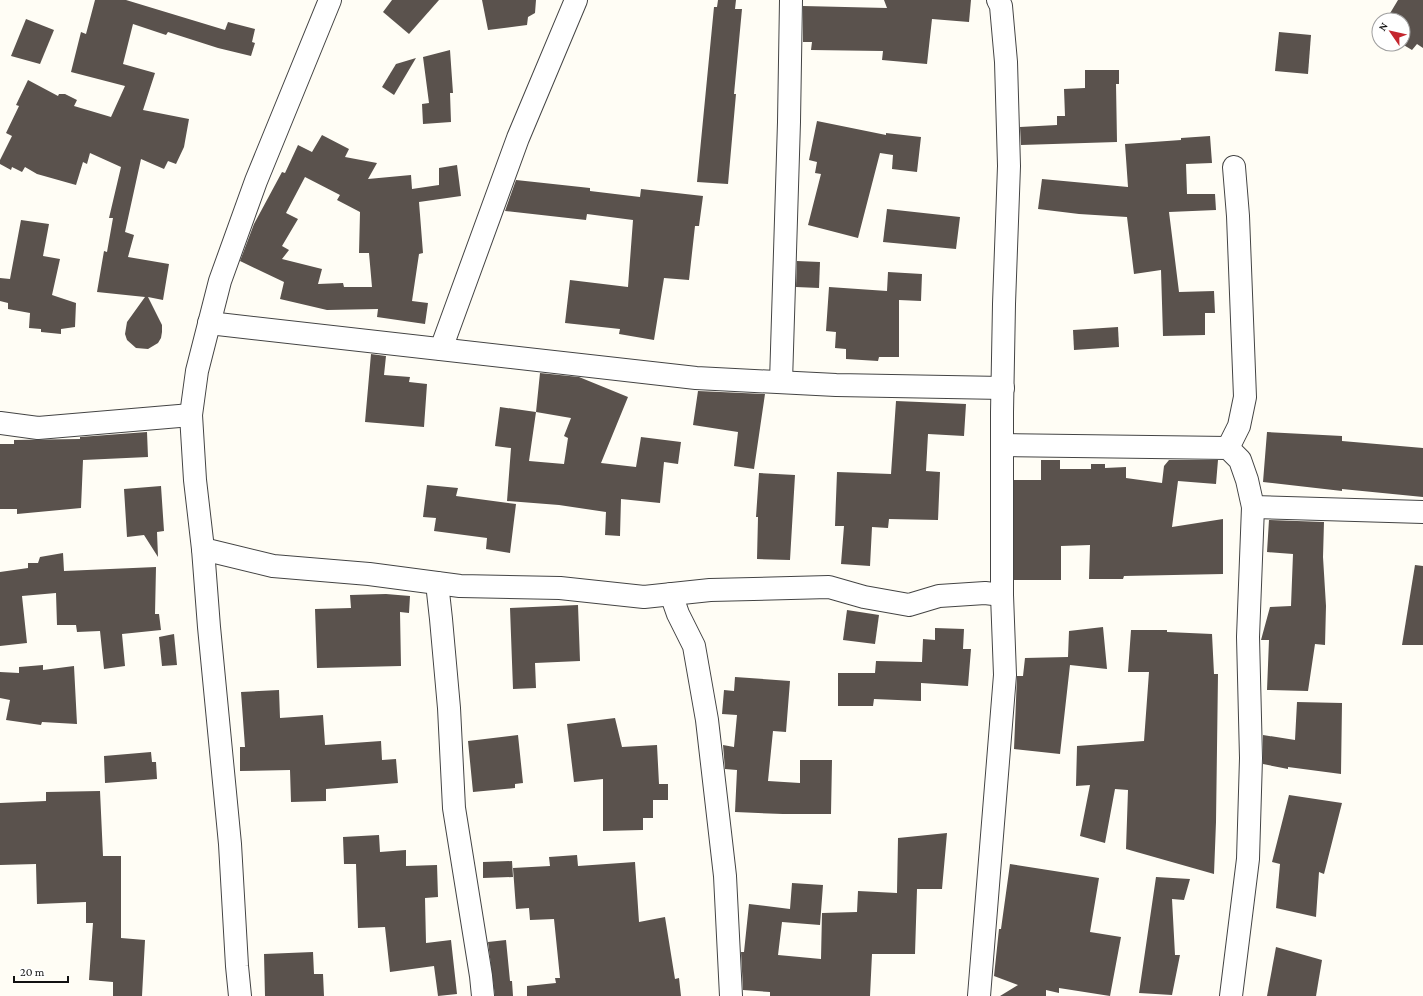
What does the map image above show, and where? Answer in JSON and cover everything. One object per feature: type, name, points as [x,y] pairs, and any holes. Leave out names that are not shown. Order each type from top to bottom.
[{"type":"street","points":[[240,996],[230,844],[209,628],[203,549],[195,480],[191,415],[197,371],[220,281],[256,182],[330,0]]},
{"type":"street","points":[[441,349],[518,138],[576,0]]},
{"type":"street","points":[[781,382],[791,0]]},
{"type":"street","points":[[979,996],[1005,675],[1002,596],[1002,445],[1004,304],[1009,166],[1006,62],[1001,6],[998,0]]},
{"type":"street","points":[[1228,448],[1239,426],[1245,397],[1238,216],[1234,167]]},
{"type":"street","points":[[209,323],[696,378],[836,385],[1003,388]]},
{"type":"street","points":[[0,423],[38,428],[191,415]]},
{"type":"street","points":[[1002,445],[1228,448],[1240,460],[1247,480],[1253,507],[1248,637],[1251,758],[1248,859],[1231,996]]},
{"type":"street","points":[[1253,507],[1423,512]]},
{"type":"street","points":[[203,549],[273,566],[369,574],[460,586],[560,588],[644,597],[718,590],[829,587],[864,597],[909,605],[939,596],[985,593],[1002,596]]},
{"type":"street","points":[[437,583],[449,708],[454,808],[484,996]]},
{"type":"street","points":[[671,594],[678,614],[694,646],[707,720],[725,876],[731,996]]},
{"type":"building","points":[[95,0],[126,0],[225,30],[228,22],[255,29],[252,42],[255,43],[251,56],[218,48],[168,32],[166,35],[133,24],[123,64],[155,73],[143,110],[189,119],[184,147],[176,164],[168,161],[164,169],[141,159],[125,232],[134,235],[128,257],[169,264],[163,300],[148,297],[162,325],[162,332],[158,343],[148,349],[136,348],[127,340],[125,334],[127,322],[145,297],[97,292],[104,251],[107,252],[113,218],[109,218],[121,167],[90,153],[87,164],[83,162],[76,185],[37,174],[25,167],[22,172],[12,167],[11,170],[0,164],[0,160],[12,136],[6,133],[19,106],[16,105],[28,80],[58,96],[59,94],[65,94],[77,100],[74,106],[111,117],[125,86],[71,72],[81,32],[86,34]]},
{"type":"building","points":[[392,0],[439,0],[409,34],[383,12]]},
{"type":"building","points":[[482,0],[536,0],[535,13],[528,17],[527,25],[488,30]]},
{"type":"building","points":[[718,0],[736,0],[735,9],[742,9],[728,184],[697,182],[714,7],[717,7]]},
{"type":"building","points":[[884,0],[971,0],[969,22],[932,19],[927,64],[882,60],[883,51],[811,50],[812,42],[803,42],[803,6],[887,8]]},
{"type":"building","points":[[1398,0],[1423,0],[1423,48],[1417,44],[1411,49],[1411,12],[1391,12]]},
{"type":"building","points":[[26,19],[54,30],[40,64],[11,56]]},
{"type":"building","points":[[1279,32],[1311,35],[1308,74],[1275,71]]},
{"type":"building","points":[[450,50],[453,93],[450,93],[451,122],[423,124],[422,104],[429,103],[423,57]]},
{"type":"building","points":[[416,58],[394,95],[382,87],[396,64]]},
{"type":"building","points":[[1085,70],[1119,70],[1119,84],[1116,84],[1117,142],[1021,145],[1020,127],[1057,125],[1057,116],[1065,116],[1064,89],[1085,88]]},
{"type":"building","points":[[817,121],[886,135],[886,133],[921,137],[917,172],[892,169],[893,155],[880,153],[858,238],[808,225],[821,174],[815,173],[817,162],[809,160]]},
{"type":"building","points":[[322,135],[349,149],[345,157],[377,163],[368,179],[411,175],[412,189],[439,185],[439,168],[457,165],[461,196],[419,202],[423,253],[419,254],[412,301],[428,303],[425,324],[377,317],[378,309],[327,310],[280,299],[284,282],[240,261],[254,224],[282,172],[285,173],[298,145],[312,152]],"holes":[[[305,177],[340,195],[337,200],[360,212],[359,253],[369,253],[372,287],[344,287],[343,283],[318,284],[322,269],[282,259],[289,250],[282,246],[298,219],[286,213]]]},
{"type":"building","points":[[1210,136],[1212,163],[1186,164],[1187,194],[1215,194],[1216,210],[1169,212],[1179,292],[1214,291],[1215,313],[1205,313],[1205,335],[1163,336],[1161,270],[1134,274],[1127,217],[1079,214],[1038,209],[1042,179],[1128,187],[1125,144],[1181,140],[1181,138]]},
{"type":"building","points":[[516,180],[590,188],[590,191],[640,197],[641,189],[703,196],[699,226],[695,226],[689,280],[664,278],[654,340],[619,334],[620,329],[565,323],[570,280],[628,287],[633,220],[587,214],[586,220],[505,211]]},
{"type":"building","points":[[887,209],[960,217],[956,249],[883,242]]},
{"type":"building","points":[[21,220],[49,224],[43,256],[60,259],[52,295],[76,303],[75,327],[61,329],[61,334],[41,332],[41,329],[29,328],[30,313],[8,309],[8,303],[0,301],[0,278],[10,279]]},
{"type":"building","points":[[797,261],[820,262],[819,288],[796,287]]},
{"type":"building","points":[[888,272],[922,274],[921,301],[899,300],[899,357],[879,357],[878,361],[846,359],[846,349],[835,348],[836,332],[826,331],[829,287],[887,291]]},
{"type":"building","points":[[1118,327],[1119,347],[1074,350],[1073,330]]},
{"type":"building","points":[[371,354],[386,356],[384,375],[410,377],[409,382],[427,384],[424,427],[365,422]]},
{"type":"building","points":[[540,373],[579,377],[628,397],[601,463],[636,467],[641,437],[681,442],[678,464],[664,462],[660,503],[621,499],[620,536],[605,535],[606,512],[559,505],[507,501],[511,448],[495,446],[500,407],[536,412]],"holes":[[[536,412],[571,418],[564,436],[568,438],[564,464],[529,461]]]},
{"type":"building","points":[[698,391],[765,394],[754,469],[734,466],[738,432],[693,425]]},
{"type":"building","points":[[896,401],[966,404],[964,436],[928,434],[926,471],[940,472],[938,520],[889,519],[888,528],[872,527],[870,566],[841,564],[844,526],[835,526],[837,472],[891,474]]},
{"type":"building","points":[[147,432],[148,457],[83,460],[81,508],[17,514],[17,509],[0,509],[0,444],[14,444],[14,440],[80,439],[80,437]]},
{"type":"building","points":[[1267,432],[1342,436],[1342,441],[1423,448],[1423,497],[1342,489],[1342,491],[1263,482]]},
{"type":"building","points":[[1041,460],[1060,460],[1060,469],[1091,469],[1091,464],[1105,464],[1105,468],[1126,467],[1126,478],[1162,483],[1164,466],[1169,460],[1218,460],[1216,484],[1178,481],[1172,527],[1223,519],[1223,574],[1124,576],[1123,579],[1089,579],[1090,545],[1061,546],[1061,580],[1014,580],[1014,480],[1041,480]]},
{"type":"building","points":[[759,473],[795,475],[790,560],[757,559],[758,517],[756,517]]},
{"type":"building","points":[[427,485],[458,488],[456,496],[516,504],[510,553],[486,549],[487,538],[434,531],[436,518],[423,517]]},
{"type":"building","points":[[161,486],[164,531],[157,532],[158,557],[144,535],[127,537],[124,489]]},
{"type":"building","points":[[1269,520],[1324,522],[1323,557],[1326,606],[1325,645],[1315,644],[1308,691],[1267,690],[1269,640],[1261,640],[1270,607],[1291,606],[1293,554],[1267,552]]},
{"type":"building","points":[[63,553],[64,571],[156,567],[155,614],[159,614],[161,630],[122,634],[125,666],[104,669],[100,631],[77,632],[76,625],[57,625],[56,593],[22,596],[27,643],[0,646],[0,572],[28,568],[28,563],[38,563],[40,557]]},
{"type":"building","points":[[1415,565],[1423,566],[1423,645],[1402,645]]},
{"type":"building","points":[[386,594],[410,596],[409,613],[400,612],[401,666],[317,668],[315,609],[351,608],[350,595]]},
{"type":"building","points":[[578,605],[580,661],[535,663],[536,688],[513,689],[510,608]]},
{"type":"building","points":[[847,610],[879,615],[875,644],[843,640]]},
{"type":"building","points":[[1103,627],[1107,669],[1070,665],[1060,754],[1014,749],[1017,676],[1023,676],[1025,658],[1068,657],[1069,631]]},
{"type":"building","points":[[935,628],[964,629],[963,649],[971,649],[968,686],[921,683],[921,701],[874,699],[873,706],[838,706],[838,673],[875,673],[876,661],[922,662],[923,639],[935,640]]},
{"type":"building","points":[[1131,630],[1167,630],[1167,632],[1212,634],[1214,674],[1218,674],[1214,874],[1126,849],[1128,790],[1115,789],[1105,843],[1080,836],[1090,785],[1076,786],[1077,746],[1144,741],[1149,672],[1128,672]]},
{"type":"building","points":[[174,634],[177,665],[162,666],[159,637]]},
{"type":"building","points":[[43,665],[43,670],[74,666],[77,724],[42,722],[41,725],[6,720],[10,700],[0,698],[0,672],[19,673],[19,667]]},
{"type":"building","points":[[735,677],[790,681],[786,732],[773,731],[768,781],[800,783],[800,760],[832,760],[831,814],[735,812],[737,770],[725,769],[723,745],[734,747],[737,715],[722,714],[724,690],[734,691]]},
{"type":"building","points":[[279,690],[280,718],[323,715],[325,745],[381,741],[382,760],[396,759],[398,783],[326,789],[326,801],[291,802],[290,770],[240,771],[240,747],[245,747],[241,692]]},
{"type":"building","points":[[1297,702],[1342,703],[1341,774],[1288,767],[1288,769],[1263,764],[1263,735],[1295,740]]},
{"type":"building","points":[[615,718],[622,747],[657,745],[659,784],[668,784],[668,800],[653,800],[653,818],[643,818],[643,830],[603,831],[603,779],[574,782],[567,724]]},
{"type":"building","points":[[518,735],[523,783],[515,784],[515,788],[473,792],[468,741]]},
{"type":"building","points":[[151,752],[152,762],[156,762],[157,779],[105,783],[104,756]]},
{"type":"building","points":[[100,791],[103,856],[121,856],[121,938],[145,940],[142,996],[113,996],[113,982],[89,980],[93,923],[86,923],[86,902],[37,904],[36,864],[0,865],[0,803],[46,801],[46,792]]},
{"type":"building","points":[[1289,795],[1342,803],[1324,874],[1319,872],[1316,917],[1276,908],[1280,864],[1272,862]]},
{"type":"building","points":[[947,833],[942,889],[917,889],[915,954],[872,954],[870,996],[770,996],[770,992],[743,990],[741,952],[744,952],[749,904],[790,909],[792,883],[823,885],[820,925],[782,922],[778,955],[821,959],[822,913],[857,912],[858,891],[897,893],[898,838]]},
{"type":"building","points":[[379,835],[380,852],[406,850],[406,866],[437,865],[438,897],[425,898],[426,943],[451,940],[457,994],[438,996],[434,966],[390,972],[385,927],[358,928],[356,864],[344,864],[343,837]]},
{"type":"building","points":[[577,855],[578,866],[635,862],[639,922],[665,917],[675,979],[679,978],[681,996],[527,996],[527,986],[556,983],[555,978],[560,978],[554,919],[530,920],[529,908],[516,909],[513,868],[550,866],[549,857]]},
{"type":"building","points":[[512,861],[513,877],[483,878],[483,862]]},
{"type":"building","points":[[1010,864],[1099,878],[1090,932],[1121,937],[1110,996],[1059,988],[1059,993],[1046,990],[1046,996],[1000,996],[1018,985],[994,976],[999,929],[1001,929]]},
{"type":"building","points":[[1156,877],[1190,879],[1184,900],[1172,899],[1175,955],[1180,955],[1172,995],[1139,993]]},
{"type":"building","points":[[506,940],[513,996],[495,996],[488,942]]},
{"type":"building","points":[[1276,947],[1322,960],[1316,996],[1267,996]]},
{"type":"building","points":[[313,952],[314,974],[323,974],[324,996],[265,996],[264,954]]}]
